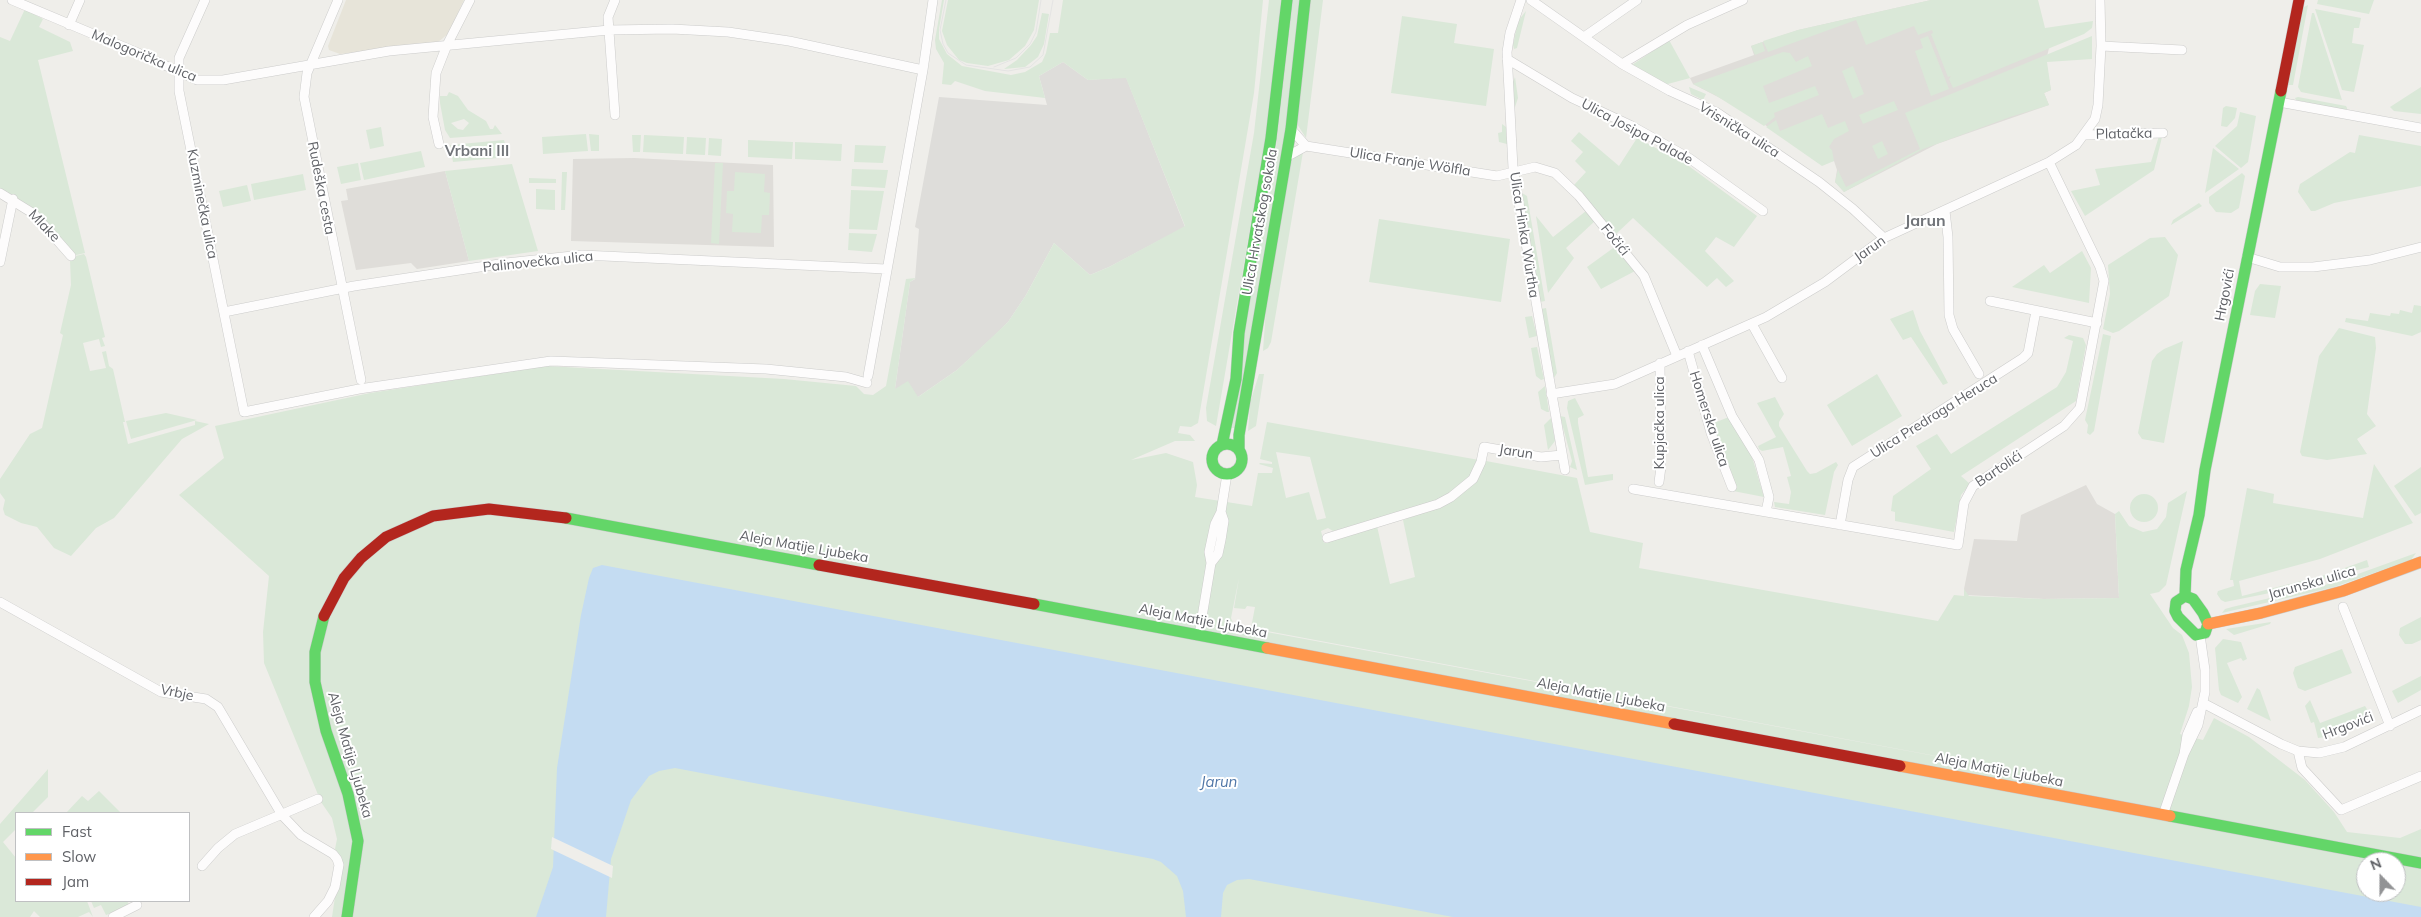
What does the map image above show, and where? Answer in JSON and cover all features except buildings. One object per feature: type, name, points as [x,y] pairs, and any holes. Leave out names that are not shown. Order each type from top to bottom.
[{"type":"street","name":"Malogorička ulica","points":[[12,0],[197,80],[223,80],[311,64]]},
{"type":"street","points":[[69,25],[80,0]]},
{"type":"street","name":"Kuzminečka ulica","points":[[205,0],[180,54],[178,73],[180,96],[244,412],[359,389],[551,361],[766,369],[868,380],[886,269]]},
{"type":"street","name":"Rudeška cesta","points":[[338,0],[311,64],[304,84],[304,97],[361,380]]},
{"type":"street","points":[[439,144],[433,116],[436,73],[447,45],[470,0]]},
{"type":"street","points":[[615,0],[608,17],[615,115]]},
{"type":"street","name":"Ulica Hrvatskog sokola","points":[[1222,445],[1228,424],[1236,379],[1239,333],[1271,138],[1287,0]]},
{"type":"street","name":"Ulica Hrvatskog sokola","points":[[1239,449],[1239,435],[1291,129],[1305,0]]},
{"type":"street","name":"Ulica Hinka Würtha","points":[[1522,0],[1510,33],[1507,60],[1514,172],[1565,470]]},
{"type":"street","name":"Vrisnička ulica","points":[[1531,0],[1622,64],[1670,91],[1716,112],[1819,182],[1853,209],[1884,238]]},
{"type":"street","points":[[1584,38],[1637,0]]},
{"type":"street","points":[[1622,64],[1687,26],[1743,0]]},
{"type":"street","name":"Jarun","points":[[1551,394],[1615,384],[1752,324],[1817,287],[1884,238],[2049,162],[2076,145],[2086,135],[2095,119],[2098,105],[2101,46],[2100,0]]},
{"type":"street","name":"Hrgovići","points":[[2200,635],[2196,635],[2187,628],[2175,611],[2178,599],[2185,596],[2186,570],[2299,0]]},
{"type":"street","points":[[886,269],[923,70],[932,1]]},
{"type":"street","points":[[311,64],[380,52],[447,45],[609,30],[672,29],[728,32],[789,41],[923,70]]},
{"type":"street","points":[[2101,46],[2182,50]]},
{"type":"street","name":"Ulica Josipa Palade","points":[[1507,60],[1572,98],[1630,125],[1689,158],[1763,211]]},
{"type":"street","points":[[2279,102],[2421,128]]},
{"type":"street","points":[[1286,157],[1306,146],[1291,129]]},
{"type":"street","name":"Platačka","points":[[2086,135],[2163,133]]},
{"type":"street","name":"Ulica Franje Wölfla","points":[[1306,146],[1497,176],[1514,172]]},
{"type":"street","name":"Bartolići","points":[[1633,489],[1958,545],[1964,503],[1973,486],[2064,426],[2080,408],[2104,281],[2100,266],[2049,162]]},
{"type":"street","name":"Fočići","points":[[1514,172],[1539,167],[1555,173],[1579,196],[1644,276],[1677,356]]},
{"type":"street","name":"Mlake","points":[[0,192],[26,207],[44,223],[71,256]]},
{"type":"street","name":"Mlake","points":[[0,262],[13,199]]},
{"type":"street","points":[[1946,211],[1949,315],[1979,374]]},
{"type":"street","points":[[2247,257],[2280,266],[2313,268],[2370,260],[2421,247]]},
{"type":"street","name":"Palinovečka ulica","points":[[224,312],[341,288],[506,263],[582,255],[886,269]]},
{"type":"street","points":[[1990,301],[2097,323]]},
{"type":"street","name":"Ulica Predraga Heruca","points":[[1840,525],[1848,480],[1853,467],[2023,358],[2028,353],[2036,311]]},
{"type":"street","points":[[1752,324],[1782,378]]},
{"type":"street","points":[[1702,345],[1732,416],[1759,460],[1769,497],[1766,512]]},
{"type":"street","name":"Homerska ulica","points":[[1688,351],[1711,432],[1732,487]]},
{"type":"street","name":"Kupjačka ulica","points":[[1659,482],[1661,458],[1660,363]]},
{"type":"street","points":[[1231,444],[1239,449],[1242,457],[1241,465],[1235,471],[1227,474],[1219,471],[1213,464],[1215,450],[1222,445],[1231,444]]},
{"type":"street","name":"Jarun","points":[[1327,538],[1438,504],[1451,497],[1473,479],[1481,462],[1484,447],[1541,456],[1562,456]]},
{"type":"street","points":[[1199,635],[1211,563],[1209,552],[1215,524],[1221,512],[1227,474]]},
{"type":"street","name":"Aleja Matije Ljubeka","points":[[347,917],[358,840],[348,794],[318,702],[314,664],[319,631],[337,588],[361,558],[386,538],[433,516],[489,509],[542,514],[2421,863]]},
{"type":"street","name":"Jarunska ulica","points":[[2208,624],[2325,597],[2372,582],[2421,562]]},
{"type":"street","points":[[2163,816],[2184,754],[2187,735],[2203,703],[2205,681],[2200,635],[2207,630],[2208,624],[2197,603],[2185,596]]},
{"type":"street","name":"Vrbje","points":[[0,602],[161,692],[206,699],[214,703],[233,731],[282,814],[301,835],[333,854],[339,865],[332,894],[314,917]]},
{"type":"street","points":[[2343,607],[2390,726]]},
{"type":"street","name":"Hrgovići","points":[[2203,703],[2224,712],[2267,738],[2298,751],[2331,751],[2390,726],[2421,710]]},
{"type":"street","points":[[2298,751],[2302,768],[2341,810],[2421,776]]},
{"type":"street","points":[[202,866],[218,848],[235,834],[318,798]]},
{"type":"street","points":[[113,917],[137,906]]},
{"type":"shaded area","points":[[346,0],[464,0],[449,33],[437,43],[340,54],[329,50],[328,46]]},
{"type":"shaded area","points":[[1931,0],[2037,0],[2049,48],[2046,61],[2051,90],[2044,93],[2049,105],[1937,144],[1844,192],[1835,182],[1837,170],[1834,161],[1820,164],[1747,112],[1693,84],[1690,78],[1754,55],[1751,46],[1798,30]]},
{"type":"shaded area","points":[[1063,62],[1088,80],[1126,77],[1185,227],[1090,275],[1054,243],[1026,295],[1008,322],[991,339],[957,370],[918,397],[895,389],[910,282],[915,279],[919,229],[915,227],[939,97],[1047,105],[1039,76]]},
{"type":"shaded area","points":[[634,158],[773,165],[774,247],[571,241],[573,159]]},
{"type":"shaded area","points":[[445,171],[469,261],[417,269],[411,263],[356,270],[341,201],[348,200],[346,189]]},
{"type":"shaded area","points":[[2086,485],[2097,504],[2115,514],[2119,598],[2044,599],[1966,595],[1964,589],[1974,539],[2017,541],[2021,515]]},
{"type":"green space","points":[[942,0],[944,0],[939,39],[947,54],[962,66],[1011,75],[1025,72],[1042,62],[1050,33],[1058,33],[1063,0],[1263,0],[1254,93],[1198,423],[1191,427],[1180,426],[1178,433],[1190,435],[1195,441],[1175,441],[1131,460],[1166,453],[1193,462],[1197,485],[1195,497],[1252,506],[1258,473],[1272,473],[1273,468],[1259,464],[1272,464],[1272,462],[1260,459],[1267,422],[1479,460],[1472,475],[1442,499],[1343,529],[1333,531],[1328,528],[1321,531],[1324,543],[1377,526],[1390,584],[1415,577],[1403,520],[1439,506],[1475,481],[1486,461],[1577,478],[1590,532],[1643,543],[1639,568],[1938,621],[1954,595],[1964,596],[1964,589],[1969,596],[2044,599],[2119,598],[2115,514],[2119,511],[2129,526],[2143,532],[2157,529],[2166,517],[2168,503],[2187,491],[2166,585],[2159,592],[2150,594],[2173,628],[2182,635],[2189,653],[2192,687],[2189,706],[2180,734],[2203,740],[2214,718],[2249,737],[2305,780],[2334,812],[2347,832],[2400,838],[2421,829],[2421,917],[332,917],[341,857],[335,849],[337,839],[332,818],[321,802],[264,663],[263,632],[269,576],[179,495],[224,458],[215,426],[370,393],[546,366],[784,379],[856,386],[864,394],[873,395],[886,386],[906,279],[916,278],[910,282],[895,389],[908,381],[918,397],[957,370],[1008,322],[1026,295],[1054,243],[1090,275],[1109,267],[1185,226],[1126,78],[1088,80],[1063,62],[1039,76],[1045,98],[985,91],[955,81],[951,85],[942,84],[944,63],[936,49],[935,40]],"holes":[[[1276,452],[1310,457],[1326,518],[1317,520],[1309,492],[1286,498]],[[1239,578],[1234,608],[1245,609],[1247,606],[1255,607],[1251,628],[2102,787],[1240,627],[1233,623],[1231,618]]]},
{"type":"green space","points":[[948,0],[1039,0],[1034,30],[1025,46],[1009,60],[988,66],[967,63],[959,60],[947,45],[942,31]]},
{"type":"green space","points":[[1269,0],[1281,0],[1273,94],[1216,426],[1207,421],[1206,408],[1254,133]]},
{"type":"green space","points":[[1293,0],[1300,0],[1285,141],[1235,428],[1232,428],[1242,343],[1275,156]]},
{"type":"green space","points":[[1310,0],[1323,0],[1306,138],[1297,124]]},
{"type":"green space","points":[[1931,0],[2038,0],[2045,28],[2093,21],[2092,28],[2084,34],[1953,88],[1949,79],[1951,76],[1948,77],[1931,34],[1933,33],[1932,30],[1918,35],[1914,26],[1866,45],[1856,20],[1768,52],[1763,41],[1798,30]]},
{"type":"green space","points":[[2318,0],[2374,0],[2369,14],[2317,4]]},
{"type":"green space","points":[[2308,5],[2293,85],[2288,85],[2302,8]]},
{"type":"green space","points":[[25,9],[43,19],[39,27],[70,42],[73,51],[38,60],[85,253],[72,256],[24,203],[0,188],[0,37],[10,41]]},
{"type":"green space","points":[[2315,9],[2361,18],[2359,28],[2354,28],[2352,43],[2364,45],[2354,92],[2342,90]]},
{"type":"green space","points":[[1526,11],[1517,48],[1514,49],[1513,45],[1518,21]]},
{"type":"green space","points":[[1042,13],[1049,14],[1044,44],[1038,57],[1025,67],[1004,69],[1017,60],[1031,45],[1037,36]]},
{"type":"green space","points":[[2312,13],[2314,13],[2342,100],[2301,92],[2298,87]]},
{"type":"green space","points":[[1402,16],[1457,24],[1454,43],[1494,49],[1486,106],[1391,93]]},
{"type":"green space","points":[[1928,36],[1949,89],[1931,96],[1915,51],[1923,48],[1920,39]]},
{"type":"green space","points":[[2092,36],[2092,59],[2047,62],[2051,90],[2044,93],[2049,105],[2010,117],[1923,149],[1844,192],[1835,182],[1838,170],[1846,187],[1920,149],[1905,113]]},
{"type":"green space","points":[[1669,40],[1690,78],[1664,85],[1632,65]]},
{"type":"green space","points":[[1762,42],[1765,51],[1755,55],[1751,46]]},
{"type":"green space","points":[[1783,52],[1790,53],[1796,62],[1808,56],[1812,66],[1763,86],[1769,103],[1815,86],[1819,95],[1774,113],[1775,117],[1764,126],[1715,95],[1693,84]]},
{"type":"green space","points":[[1853,66],[1864,94],[1853,99],[1842,71]]},
{"type":"green space","points":[[1515,77],[1518,98],[1514,110],[1512,85]]},
{"type":"green space","points":[[1689,87],[1706,94],[1703,100],[1691,94]]},
{"type":"green space","points":[[2421,87],[2421,114],[2394,111],[2390,107]]},
{"type":"green space","points":[[449,92],[458,96],[468,110],[486,121],[490,129],[493,129],[495,125],[502,134],[450,138],[445,130],[440,103],[440,96],[447,96]],"holes":[[[464,119],[469,123],[463,130],[458,129],[451,123]]]},
{"type":"green space","points":[[2295,98],[2346,106],[2347,111],[2296,100]]},
{"type":"green space","points":[[1894,101],[1898,110],[1863,124],[1859,115]]},
{"type":"green space","points":[[2226,106],[2237,108],[2235,118],[2227,127],[2221,126],[2223,108]]},
{"type":"green space","points":[[2240,112],[2256,116],[2248,162],[2241,168],[2215,146],[2237,126]]},
{"type":"green space","points":[[1822,114],[1828,128],[1845,121],[1849,131],[1834,139],[1829,147],[1832,150],[1834,161],[1822,166],[1766,127],[1776,120],[1780,131]]},
{"type":"green space","points":[[1502,124],[1506,127],[1507,144],[1499,142],[1498,133],[1502,132]]},
{"type":"green space","points":[[381,127],[384,146],[370,149],[366,130]]},
{"type":"green space","points":[[1579,132],[1619,166],[1637,138],[1686,164],[1757,216],[1734,247],[1716,237],[1705,251],[1734,281],[1726,287],[1717,278],[1707,287],[1633,218],[1616,234],[1574,185],[1586,172],[1575,161],[1583,152],[1571,141]]},
{"type":"green space","points":[[586,134],[588,151],[543,154],[542,137]]},
{"type":"green space","points":[[589,134],[599,135],[599,151],[591,151]]},
{"type":"green space","points":[[632,135],[641,135],[640,152],[633,152]]},
{"type":"green space","points":[[644,135],[684,137],[683,154],[643,152]]},
{"type":"green space","points":[[2359,135],[2421,146],[2421,186],[2334,203],[2311,211],[2298,192],[2300,184],[2350,152],[2355,153]]},
{"type":"green space","points":[[2159,136],[2162,137],[2154,170],[2085,216],[2071,191],[2100,185],[2095,169],[2151,162]]},
{"type":"green space","points":[[687,137],[706,138],[705,155],[686,154]]},
{"type":"green space","points":[[709,138],[722,139],[721,156],[708,155]]},
{"type":"green space","points":[[504,140],[509,157],[453,162],[450,145]]},
{"type":"green space","points":[[748,140],[793,142],[792,159],[748,157]]},
{"type":"green space","points":[[1882,141],[1888,154],[1878,159],[1872,146]]},
{"type":"green space","points":[[795,142],[842,144],[841,161],[795,159]]},
{"type":"green space","points":[[855,145],[886,146],[883,163],[854,162]]},
{"type":"green space","points":[[2213,148],[2239,169],[2205,193]]},
{"type":"green space","points":[[421,151],[425,167],[364,180],[360,163]]},
{"type":"green space","points":[[1303,152],[1271,342],[1268,348],[1263,351],[1266,308],[1291,162],[1295,156]]},
{"type":"green space","points":[[358,163],[361,180],[341,184],[337,167]]},
{"type":"green space","points":[[715,163],[723,163],[719,244],[711,243]]},
{"type":"green space","points":[[512,164],[538,251],[469,261],[445,171]]},
{"type":"green space","points":[[852,169],[888,170],[885,188],[851,186]]},
{"type":"green space","points":[[562,172],[567,172],[565,210],[561,210]]},
{"type":"green space","points":[[735,172],[765,174],[764,192],[770,193],[769,215],[762,215],[761,233],[732,232],[733,214],[726,213],[727,191],[734,191]]},
{"type":"green space","points":[[2242,173],[2245,176],[2239,208],[2231,213],[2216,212],[2209,203],[2209,197]]},
{"type":"green space","points":[[303,174],[306,190],[254,200],[251,184]]},
{"type":"green space","points":[[529,178],[556,179],[556,183],[529,183]]},
{"type":"green space","points":[[247,185],[251,201],[223,207],[219,191]]},
{"type":"green space","points":[[536,189],[555,190],[555,210],[536,209]]},
{"type":"green space","points":[[851,190],[884,191],[877,230],[849,229]]},
{"type":"green space","points":[[1522,193],[1527,196],[1545,301],[1540,302]]},
{"type":"green space","points":[[2199,203],[2202,206],[2171,225],[2173,220]]},
{"type":"green space","points":[[1586,211],[1595,221],[1566,248],[1574,258],[1548,293],[1536,216],[1553,237]]},
{"type":"green space","points":[[1379,219],[1510,239],[1501,302],[1369,282]]},
{"type":"green space","points":[[849,233],[877,234],[872,252],[848,250]]},
{"type":"green space","points":[[2165,237],[2178,255],[2169,296],[2119,331],[2113,333],[2103,329],[2110,294],[2108,265],[2150,238]]},
{"type":"green space","points":[[1616,246],[1635,271],[1601,289],[1587,267]]},
{"type":"green space","points":[[2082,251],[2091,268],[2089,303],[2012,287],[2044,265],[2050,273]]},
{"type":"green space","points":[[65,253],[71,257],[84,254],[86,257],[105,337],[102,338],[105,346],[101,347],[99,339],[83,343],[90,371],[106,368],[102,352],[106,351],[109,366],[113,369],[128,444],[195,425],[195,421],[209,424],[182,439],[114,518],[96,528],[71,556],[54,548],[37,527],[21,523],[5,515],[3,509],[5,500],[0,493],[0,479],[30,434],[42,428],[63,335],[60,333],[71,285],[70,260]]},
{"type":"green space","points":[[2260,284],[2281,286],[2275,318],[2250,315],[2255,291]]},
{"type":"green space","points":[[2414,305],[2421,306],[2421,332],[2412,336],[2345,322],[2346,318],[2368,321],[2370,313],[2390,316],[2391,313],[2399,314],[2400,310],[2412,313]]},
{"type":"green space","points":[[1546,308],[1557,373],[1554,378],[1541,309]]},
{"type":"green space","points":[[1913,310],[1920,331],[1948,383],[1943,385],[1911,337],[1903,340],[1890,319]]},
{"type":"green space","points":[[1532,316],[1537,336],[1529,338],[1525,317]]},
{"type":"green space","points":[[2339,328],[2375,337],[2376,348],[2367,414],[2376,426],[2357,439],[2367,454],[2327,460],[2302,456],[2300,452],[2319,356]]},
{"type":"green space","points":[[2103,334],[2111,336],[2094,431],[2090,435],[2087,433],[2088,425],[2085,420]]},
{"type":"green space","points":[[2069,335],[2083,338],[2086,345],[2076,401],[1961,476],[1970,484],[1961,495],[1954,532],[1895,521],[1895,512],[1891,511],[1893,496],[1931,469],[1916,446],[1937,434],[1951,454],[2057,387],[2066,372],[2073,341],[2064,338]]},
{"type":"green space","points":[[2183,341],[2164,443],[2142,439],[2138,433],[2152,361],[2164,349]]},
{"type":"green space","points":[[1537,347],[1544,379],[1541,380],[1536,376],[1531,348]]},
{"type":"green space","points":[[1259,374],[1264,374],[1256,426],[1248,431],[1250,403]]},
{"type":"green space","points":[[1877,374],[1902,416],[1852,446],[1827,405]]},
{"type":"green space","points":[[1545,386],[1549,412],[1541,409],[1538,392]]},
{"type":"green space","points":[[1775,397],[1784,414],[1779,422],[1779,426],[1807,471],[1810,474],[1816,473],[1836,462],[1838,465],[1834,472],[1825,515],[1775,507],[1774,502],[1789,504],[1791,492],[1787,477],[1791,476],[1783,447],[1762,451],[1759,449],[1758,446],[1776,437],[1757,403]]},
{"type":"green space","points":[[1575,398],[1584,415],[1578,418],[1578,423],[1588,477],[1613,474],[1613,480],[1585,485],[1567,408],[1568,401]]},
{"type":"green space","points":[[166,413],[197,420],[131,439],[126,421]]},
{"type":"green space","points":[[1560,416],[1565,417],[1577,470],[1570,467],[1572,461]]},
{"type":"green space","points":[[1729,417],[1750,450],[1764,497],[1728,490],[1735,486],[1711,424]]},
{"type":"green space","points":[[1551,418],[1555,441],[1548,450],[1544,425]]},
{"type":"green space","points":[[2374,464],[2413,523],[2320,559],[2239,581],[2242,596],[2325,575],[2367,560],[2369,567],[2265,594],[2225,602],[2221,600],[2217,594],[2218,591],[2234,586],[2233,580],[2230,580],[2247,488],[2274,494],[2273,503],[2363,518]]},
{"type":"green space","points":[[2421,467],[2421,513],[2415,516],[2394,486]]},
{"type":"green space","points":[[2144,494],[2154,498],[2158,508],[2154,518],[2144,522],[2134,518],[2130,508],[2134,498]]},
{"type":"green space","points":[[2416,553],[2411,560],[2334,587],[2222,613],[2225,609],[2232,607],[2333,583]]},
{"type":"green space","points":[[2421,617],[2421,640],[2412,644],[2405,644],[2399,635],[2400,628]]},
{"type":"green space","points":[[2271,622],[2270,624],[2234,635],[2226,629]]},
{"type":"green space","points":[[2223,639],[2241,642],[2247,659],[2243,661],[2241,658],[2227,663],[2242,697],[2238,703],[2221,695],[2219,690],[2215,648]]},
{"type":"green space","points":[[2342,649],[2352,673],[2305,691],[2298,688],[2293,673],[2295,667]]},
{"type":"green space","points":[[2421,676],[2421,690],[2398,703],[2392,691]]},
{"type":"green space","points":[[2257,688],[2260,690],[2271,721],[2247,709]]},
{"type":"green space","points":[[2310,700],[2320,723],[2365,706],[2370,714],[2368,717],[2325,737],[2318,738],[2314,722],[2311,723],[2305,706]]},
{"type":"green space","points":[[48,769],[48,797],[33,812],[15,812],[15,830],[3,842],[15,857],[15,902],[87,902],[93,917],[89,912],[78,917],[40,917],[34,911],[30,917],[0,917],[0,824]]},
{"type":"green space","points":[[99,791],[120,812],[67,812],[82,796],[88,801]]},
{"type":"green space","points":[[91,902],[128,902],[130,906],[106,915],[101,905],[94,908]]},
{"type":"water","name":"Jarun","points":[[602,565],[2356,895],[2356,902],[2394,902],[2421,907],[2421,917],[1453,917],[1249,879],[1237,880],[1227,885],[1223,893],[1221,917],[1186,917],[1183,891],[1177,876],[1161,862],[1153,859],[675,768],[659,771],[649,776],[631,800],[611,859],[606,917],[536,917],[553,867],[557,768],[581,615],[593,568]]},
{"type":"pier","points":[[552,837],[613,866],[612,878],[551,849]]},
{"type":"tram line","points":[[946,0],[940,30],[943,44],[948,53],[966,65],[1008,71],[1030,67],[1043,55],[1053,0]]},
{"type":"tram line","points":[[994,67],[1016,58],[1030,44],[1036,32],[1041,0]]},
{"type":"traffic: fast","points":[[1222,445],[1236,379],[1239,333],[1271,138],[1287,0]]},
{"type":"traffic: fast","points":[[1239,449],[1239,435],[1291,129],[1305,0]]},
{"type":"traffic: fast","points":[[2185,596],[2186,570],[2199,515],[2205,470],[2281,91]]},
{"type":"traffic: fast","points":[[1227,444],[1238,448],[1242,459],[1238,470],[1227,474],[1216,470],[1212,459],[1216,448],[1227,444]]},
{"type":"traffic: fast","points":[[566,518],[819,565]]},
{"type":"traffic: fast","points":[[2185,596],[2193,599],[2203,613],[2208,624],[2205,633],[2196,635],[2178,617],[2175,611],[2176,602],[2185,596]]},
{"type":"traffic: fast","points":[[1034,604],[1267,648]]},
{"type":"traffic: fast","points":[[324,616],[315,652],[315,682],[326,731],[348,794],[358,841],[347,917]]},
{"type":"traffic: fast","points":[[2170,816],[2421,863]]},
{"type":"traffic: slow","points":[[2208,624],[2261,613],[2343,591],[2421,562]]},
{"type":"traffic: slow","points":[[1267,648],[1674,724]]},
{"type":"traffic: slow","points":[[1900,766],[2170,816]]},
{"type":"traffic: jam","points":[[2281,91],[2299,0]]},
{"type":"traffic: jam","points":[[324,616],[344,578],[361,558],[386,537],[433,516],[489,509],[566,518]]},
{"type":"traffic: jam","points":[[819,565],[1034,604]]},
{"type":"traffic: jam","points":[[1674,724],[1900,766]]},
{"type":"district","name":"Vrbani III","points":[[477,151]]},
{"type":"district","name":"Jarun","points":[[1925,221]]}]
